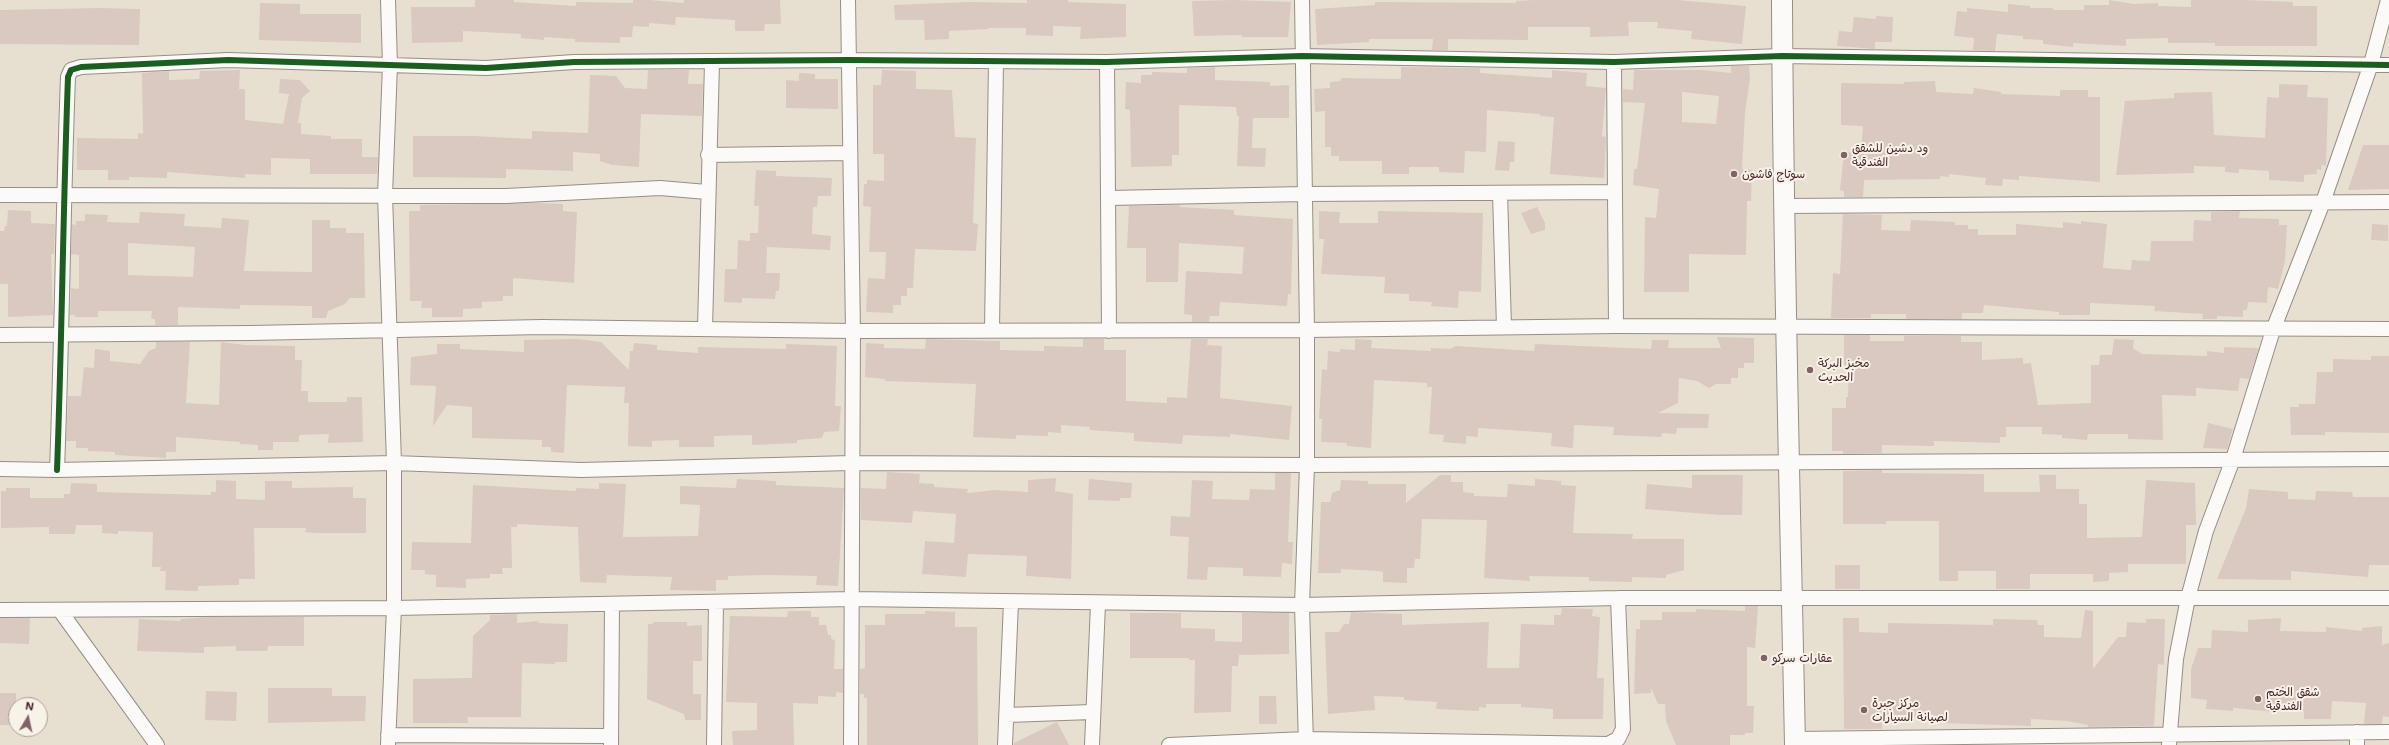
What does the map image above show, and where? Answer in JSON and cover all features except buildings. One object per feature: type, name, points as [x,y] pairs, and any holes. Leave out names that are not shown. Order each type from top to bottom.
[{"type":"street","points":[[388,0],[390,66],[385,195],[394,463],[394,608],[388,740],[611,740],[612,604]]},
{"type":"street","points":[[848,0],[853,331],[850,745]]},
{"type":"street","points":[[1302,0],[1307,330],[1307,465],[1302,606],[1306,742]]},
{"type":"street","points":[[1782,0],[1785,326],[1794,598],[1795,742],[2357,739],[2389,732]]},
{"type":"street","points":[[2169,740],[2176,659],[2188,598],[2206,531],[2233,459],[2273,330],[2324,202],[2371,64],[2388,0]]},
{"type":"street","points":[[57,470],[62,333],[63,194],[68,77],[71,70],[81,68],[228,60],[486,68],[574,62],[712,63],[848,60],[1107,62],[1302,56],[1614,62],[1782,56],[2389,65]]},
{"type":"street","points":[[992,330],[996,62]]},
{"type":"street","points":[[1107,62],[1109,331]]},
{"type":"street","points":[[1614,62],[1616,326]]},
{"type":"street","points":[[705,328],[707,192],[712,63]]},
{"type":"street","points":[[708,155],[850,153]]},
{"type":"street","points":[[0,195],[506,196],[660,188],[707,192]]},
{"type":"street","points":[[1109,198],[1304,194],[1614,192]]},
{"type":"street","points":[[1500,193],[1504,327]]},
{"type":"street","points":[[1784,206],[2389,202]]},
{"type":"street","points":[[0,335],[62,333],[390,331],[542,327],[853,331],[1307,330],[1616,326],[2273,330],[2389,329]]},
{"type":"street","points":[[0,469],[57,470],[394,463],[581,470],[851,463],[1307,465],[2233,459],[2389,460]]},
{"type":"street","points":[[0,610],[61,612],[394,608],[852,599],[1302,606],[1618,598],[2389,598]]},
{"type":"street","points":[[1169,745],[1306,742],[1608,744],[1618,739],[1623,729],[1618,598]]},
{"type":"street","points":[[714,745],[716,602]]},
{"type":"street","points":[[1005,745],[1011,602]]},
{"type":"street","points":[[1092,745],[1092,712],[1098,604]]},
{"type":"street","points":[[61,612],[157,745]]},
{"type":"street","points":[[1007,715],[1092,712]]},
{"type":"cycle path","points":[[57,470],[68,77],[71,70],[81,67],[228,60],[486,68],[574,62],[848,60],[1107,62],[1302,56],[1614,62],[1782,56],[2389,65]]},
{"type":"place","name":"ود دشين للشقق الفندقية","points":[[1844,155]]},
{"type":"place","name":"سوتاج فاشون","points":[[1734,174]]},
{"type":"place","name":"مخبز البركة الحديث","points":[[1810,370]]},
{"type":"place","name":"عقارات سركو","points":[[1764,658]]},
{"type":"place","name":"شقق الختم الفندقية","points":[[2258,699]]},
{"type":"place","name":"مركز جبرة لصيانة السيارات","points":[[1864,710]]}]
